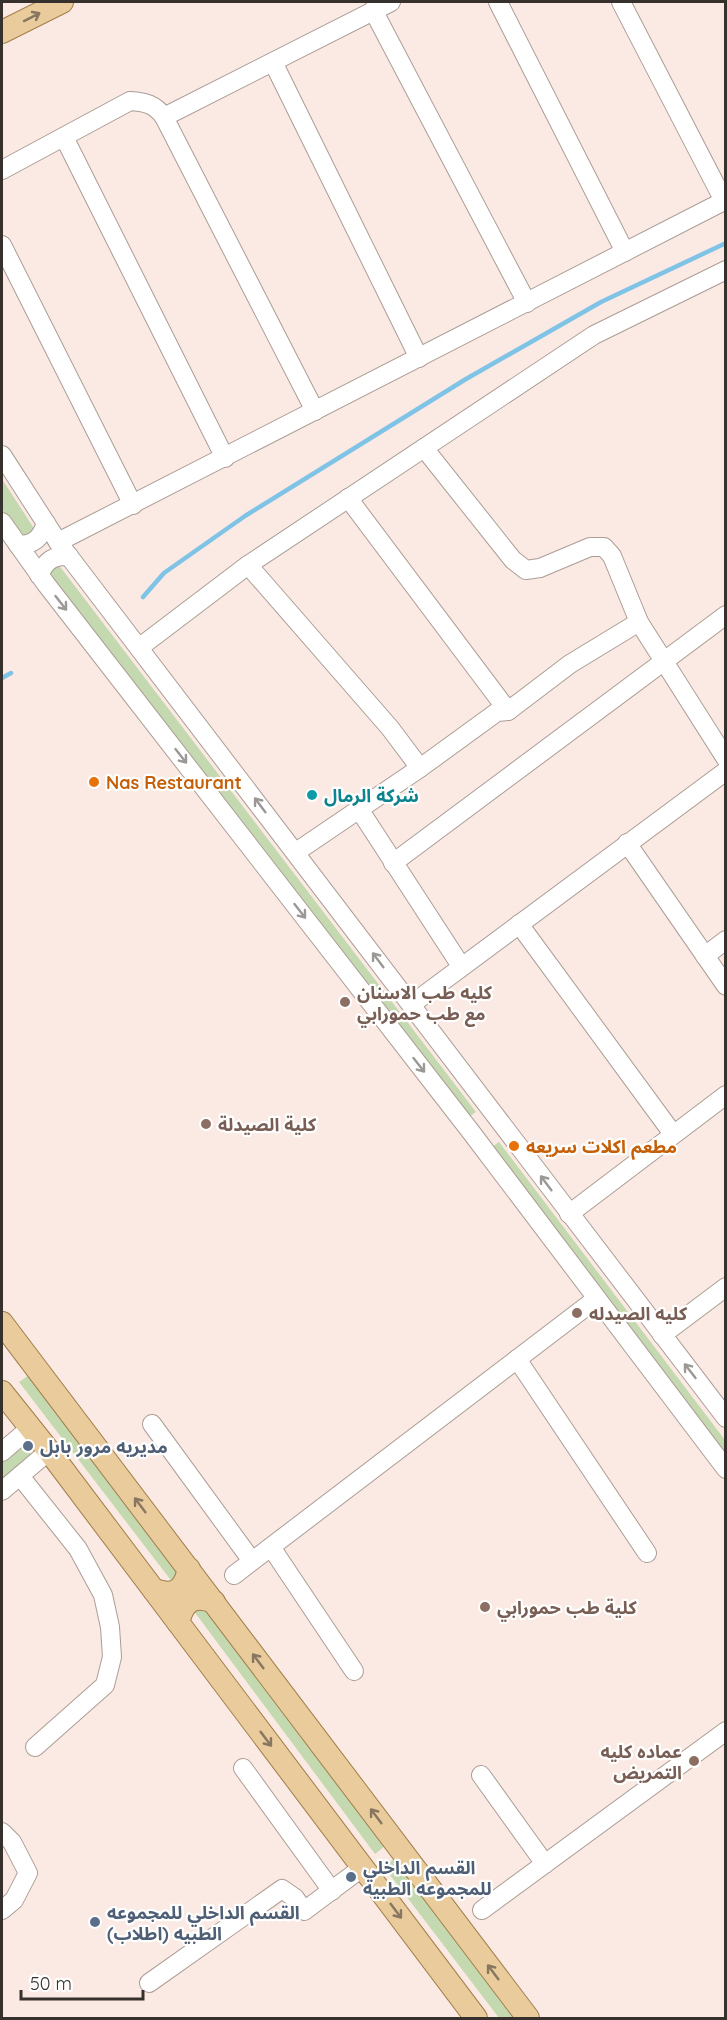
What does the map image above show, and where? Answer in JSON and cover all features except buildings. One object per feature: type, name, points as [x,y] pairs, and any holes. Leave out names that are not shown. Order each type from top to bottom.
[{"type":"main road","points":[[2,32],[62,2]]},
{"type":"main road","points":[[2,1323],[528,2019]]},
{"type":"main road","points":[[2,1392],[49,1451],[476,2019]]},
{"type":"main road","points":[[154,1590],[164,1593],[178,1590],[185,1581],[189,1569]]},
{"type":"main road","points":[[178,1622],[182,1609],[190,1601],[200,1598],[214,1602]]},
{"type":"street","points":[[164,117],[391,2]]},
{"type":"street","points":[[498,2],[625,252]]},
{"type":"street","points":[[39,575],[43,567],[51,559],[60,556],[64,549],[133,505],[725,200],[621,2]]},
{"type":"street","points":[[373,10],[527,303]]},
{"type":"street","points":[[273,62],[419,358]]},
{"type":"street","points":[[2,170],[130,101],[144,102],[157,108],[164,117],[315,411]]},
{"type":"street","points":[[64,137],[225,458]]},
{"type":"street","points":[[2,245],[133,505]]},
{"type":"street","points":[[140,647],[248,565],[594,335],[726,270]]},
{"type":"street","points":[[424,448],[513,560],[526,570],[540,568],[590,547],[604,547],[612,556],[639,622],[662,662],[726,759]]},
{"type":"street","points":[[2,455],[64,549],[726,1418]]},
{"type":"street","points":[[348,498],[508,711]]},
{"type":"street","points":[[2,522],[39,575],[484,1150],[726,1470]]},
{"type":"street","points":[[18,545],[36,541],[46,523]]},
{"type":"street","points":[[248,565],[390,728],[420,768]]},
{"type":"street","points":[[393,863],[726,615]]},
{"type":"street","points":[[296,852],[498,712],[508,711],[570,664],[639,622]]},
{"type":"street","points":[[412,1004],[726,771]]},
{"type":"street","points":[[359,809],[461,966]]},
{"type":"street","points":[[627,843],[726,986]]},
{"type":"street","points":[[519,924],[673,1134]]},
{"type":"street","points":[[705,956],[726,940]]},
{"type":"street","points":[[569,1214],[726,1095]]},
{"type":"street","points":[[463,1123],[478,1120],[489,1106]]},
{"type":"street","points":[[484,1150],[494,1136],[509,1134]]},
{"type":"street","points":[[662,1335],[726,1287]]},
{"type":"street","points":[[234,1575],[596,1299]]},
{"type":"street","points":[[517,1359],[647,1553]]},
{"type":"street","points":[[152,1424],[252,1561]]},
{"type":"street","points":[[2,1452],[30,1428]]},
{"type":"street","points":[[2,1491],[49,1451]]},
{"type":"street","points":[[20,1476],[78,1549],[103,1595],[110,1627],[112,1657],[105,1685],[35,1747]]},
{"type":"street","points":[[271,1547],[354,1671]]},
{"type":"street","points":[[482,1910],[726,1731]]},
{"type":"street","points":[[243,1768],[332,1891]]},
{"type":"street","points":[[480,1775],[545,1863]]},
{"type":"street","points":[[2,1832],[12,1842],[28,1873],[14,1900],[2,1910]]},
{"type":"street","points":[[149,1983],[282,1890],[295,1898],[304,1911],[363,1867]]},
{"type":"green space","points":[[2,479],[35,530],[20,538],[2,509]]},
{"type":"green space","points":[[55,560],[476,1112],[466,1119],[44,568]]},
{"type":"green space","points":[[499,1142],[725,1440],[725,1461],[489,1149]]},
{"type":"green space","points":[[29,1375],[183,1576],[173,1583],[19,1382]]},
{"type":"green space","points":[[24,1444],[32,1456],[2,1481],[2,1462]]},
{"type":"green space","points":[[203,1602],[386,1845],[375,1854],[193,1610]]},
{"type":"green space","points":[[395,1858],[519,2018],[499,2018],[384,1867]]},
{"type":"waterway","points":[[143,597],[164,573],[245,516],[466,379],[601,302],[726,243]]},
{"type":"waterway","points":[[2,678],[11,673]]},
{"type":"place","name":"Nas Restaurant","points":[[94,782]]},
{"type":"place","name":"شركة الرمال","points":[[312,795]]},
{"type":"place","name":"كليه طب الاسنان مع طب حمورابي","points":[[345,1002]]},
{"type":"place","name":"كلية الصيدلة","points":[[206,1124]]},
{"type":"place","name":"مطعم اكلات سريعه","points":[[514,1146]]},
{"type":"place","name":"كليه الصيدله","points":[[577,1313]]},
{"type":"place","name":"مديريه مرور بابل","points":[[28,1446]]},
{"type":"place","name":"كلية طب حمورابي","points":[[485,1607]]},
{"type":"place","name":"عماده كليه التمريض","points":[[694,1761]]},
{"type":"place","name":"القسم الداخلي للمجموعه الطبيه","points":[[351,1877]]},
{"type":"place","name":"القسم الداخلي للمجموعه الطبيه (اطلاب)","points":[[95,1922]]}]
